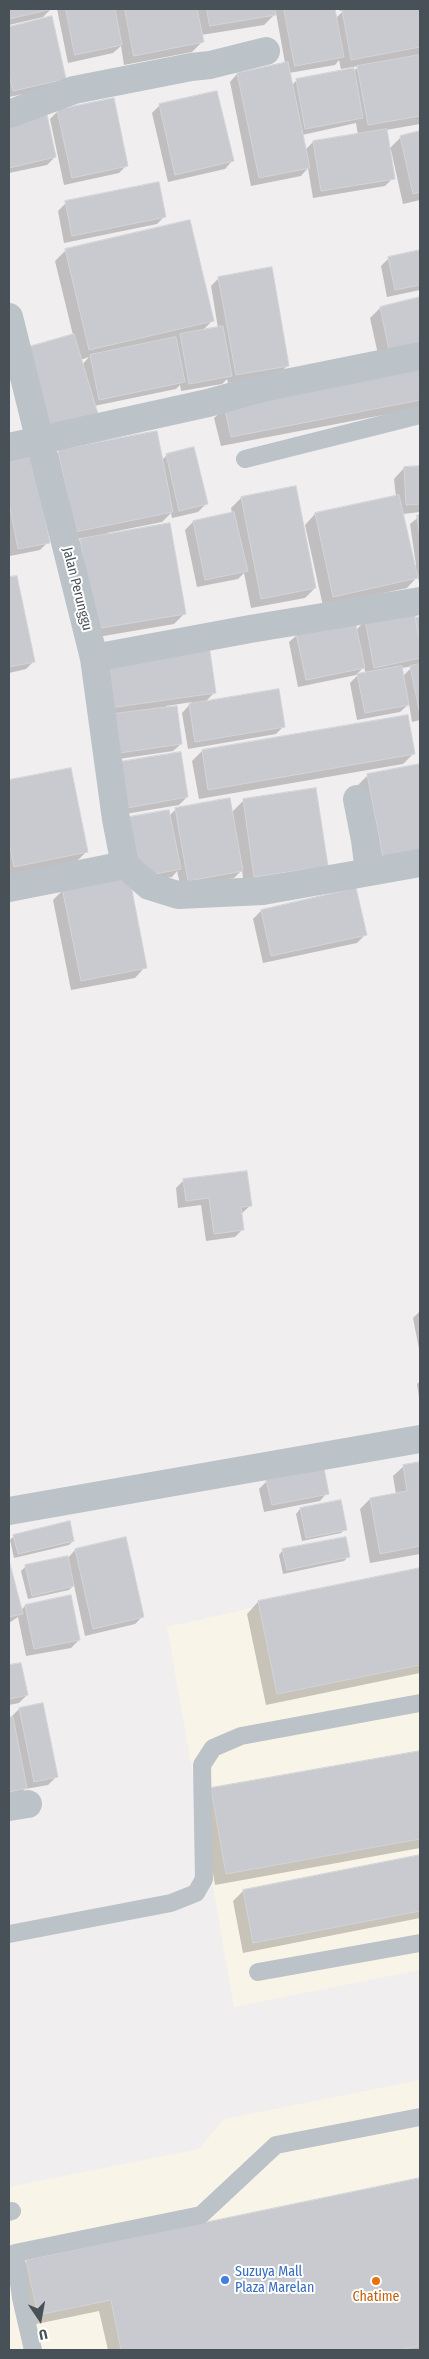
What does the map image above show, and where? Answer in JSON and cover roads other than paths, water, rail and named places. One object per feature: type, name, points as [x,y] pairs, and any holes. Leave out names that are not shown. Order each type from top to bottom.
[{"type":"street","points":[[9,114],[74,90],[210,65],[266,51]]},
{"type":"street","name":"Jalan Perunggu","points":[[9,317],[94,658],[116,819],[125,865]]},
{"type":"street","points":[[9,447],[208,403],[266,387],[420,356]]},
{"type":"street","points":[[94,658],[250,629],[420,601]]},
{"type":"street","points":[[357,799],[366,840],[369,872]]},
{"type":"street","points":[[9,888],[125,865],[149,886],[178,895],[263,891],[420,863]]},
{"type":"street","points":[[9,1511],[420,1439]]},
{"type":"lane","points":[[245,459],[420,415]]},
{"type":"lane","points":[[9,1934],[171,1903],[196,1893],[204,1879],[202,1765],[213,1748],[241,1736],[420,1703]]},
{"type":"lane","points":[[258,1972],[420,1943]]},
{"type":"lane","points":[[33,2350],[21,2298],[16,2253],[200,2215],[276,2145],[420,2117]]},
{"type":"place","name":"Suzuya Mall Plaza Marelan","points":[[225,2280]]},
{"type":"place","name":"Chatime","points":[[376,2281]]}]
